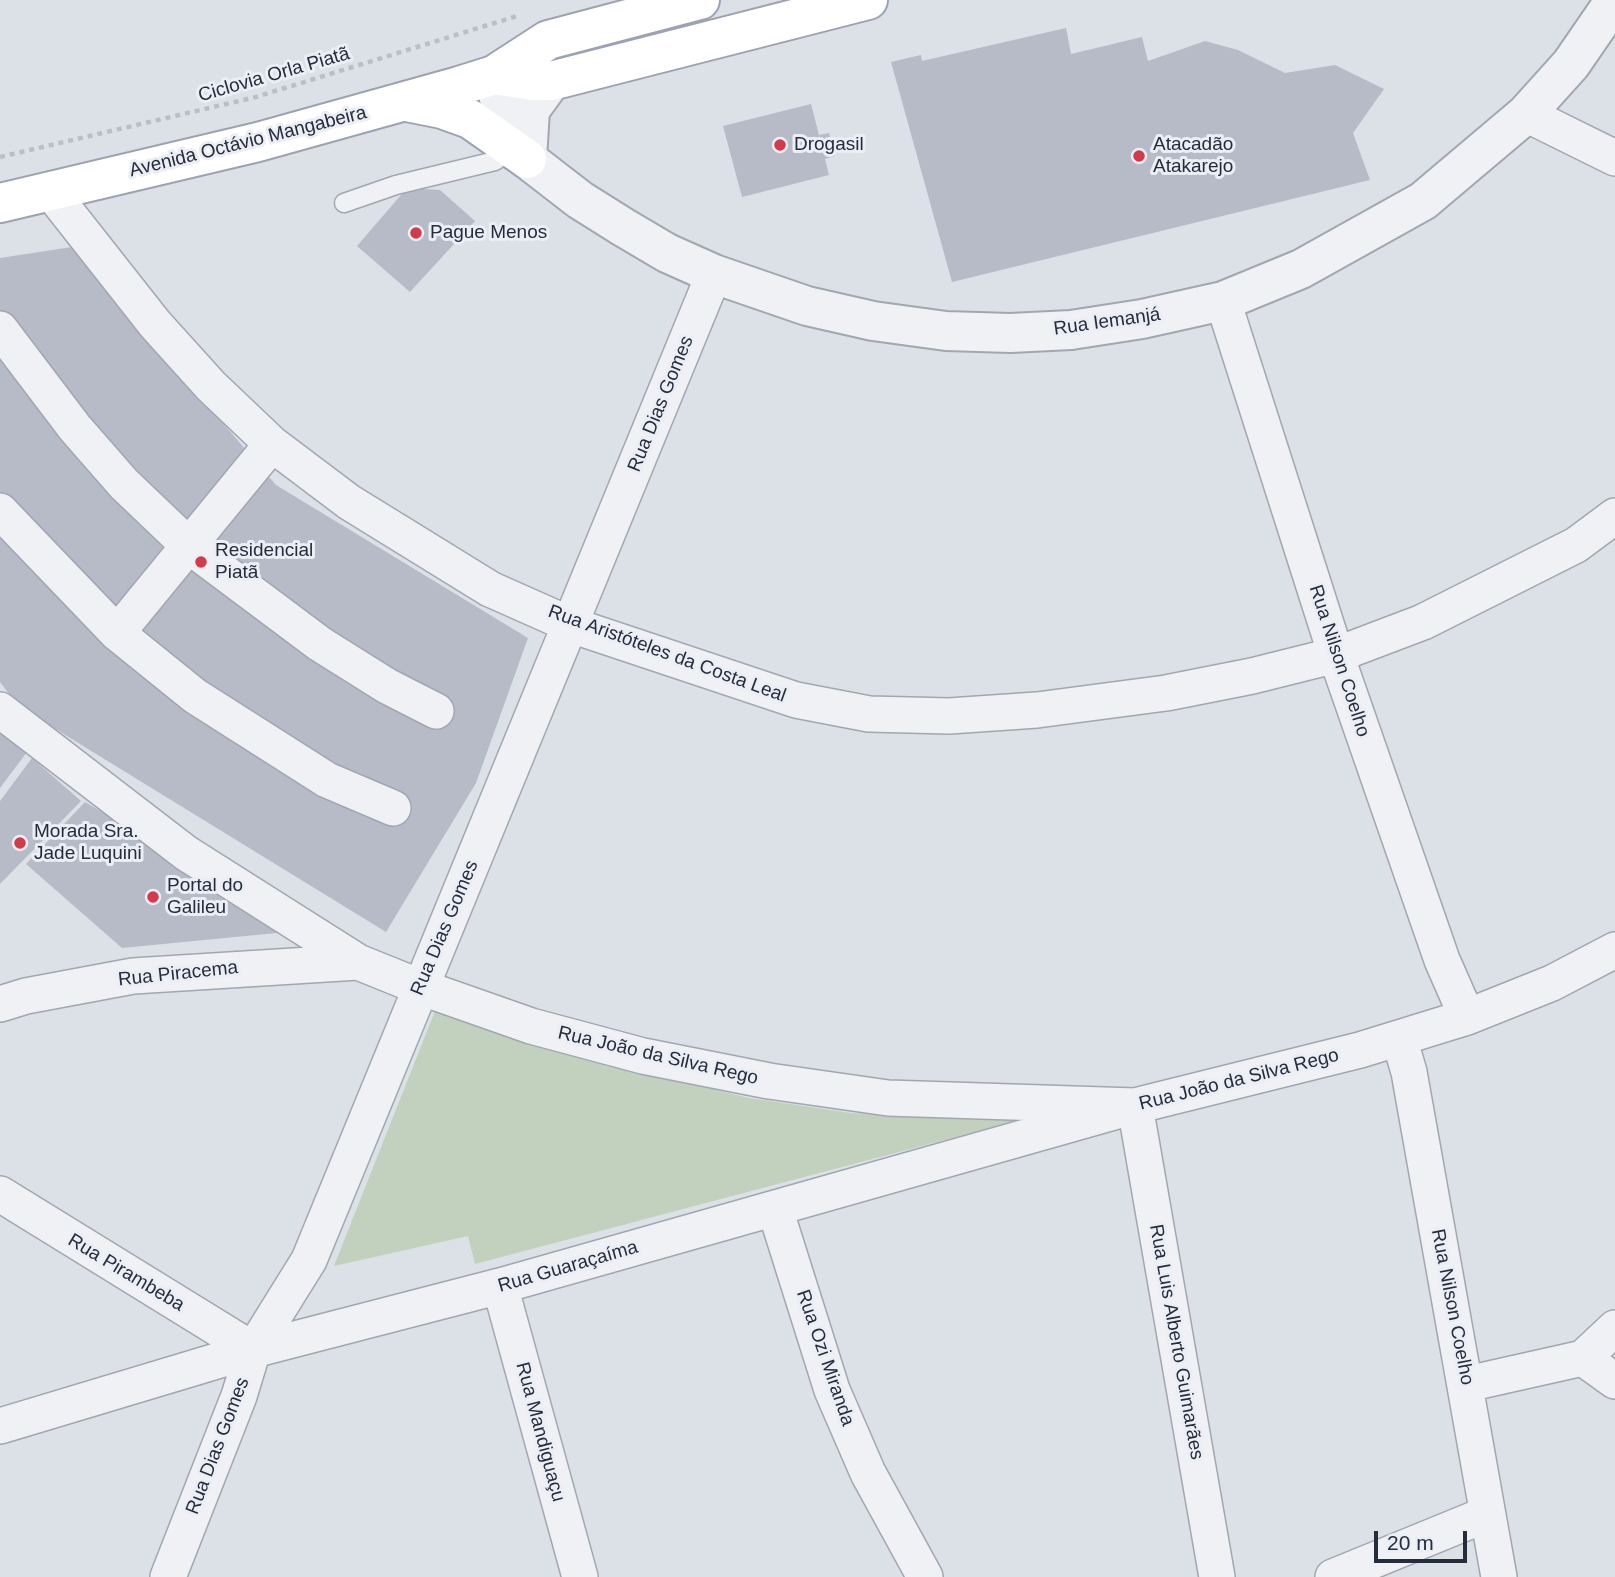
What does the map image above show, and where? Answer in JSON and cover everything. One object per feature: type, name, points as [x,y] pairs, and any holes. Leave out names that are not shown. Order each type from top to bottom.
[{"type":"main road","name":"Avenida Octávio Mangabeira","points":[[0,203],[258,142],[405,101],[494,75],[548,40],[700,0]]},
{"type":"main road","name":"Avenida Octávio Mangabeira","points":[[494,75],[551,81],[868,0]]},
{"type":"main road","points":[[405,101],[442,109],[470,119],[520,154]]},
{"type":"street","name":"Rua Iemanjá","points":[[494,75],[504,122],[520,154],[580,200],[667,253],[715,274],[807,306],[873,321],[946,331],[1010,333],[1071,330],[1142,319],[1223,301],[1301,269],[1423,201],[1526,114],[1571,64],[1615,0]]},
{"type":"street","points":[[520,154],[530,110],[551,81]]},
{"type":"street","points":[[1526,114],[1615,158]]},
{"type":"street","name":"Rua Aristóteles da Costa Leal","points":[[51,192],[155,324],[211,386],[272,444],[349,502],[490,589],[572,625],[796,700],[869,714],[949,716],[1037,710],[1166,693],[1252,676],[1336,655],[1423,622],[1499,587],[1576,545],[1615,516]]},
{"type":"street","name":"Rua Dias Gomes","points":[[168,1577],[239,1396],[253,1350],[309,1260],[715,274]]},
{"type":"street","name":"Rua Nilson Coelho","points":[[1223,301],[1336,655],[1439,950],[1467,1017]]},
{"type":"street","points":[[0,329],[75,428],[124,484],[189,546],[320,644],[387,686],[436,710]]},
{"type":"street","points":[[117,633],[272,444]]},
{"type":"street","points":[[0,511],[117,633],[195,696],[327,780],[393,808]]},
{"type":"street","name":"Rua João da Silva Rego","points":[[0,710],[186,853],[358,962],[531,1026],[618,1049],[769,1081],[888,1098],[1135,1106],[1399,1038],[1467,1017],[1552,983],[1615,950]]},
{"type":"street","name":"Rua Piracema","points":[[0,1004],[26,996],[133,976],[358,962]]},
{"type":"street","name":"Rua Nilson Coelho","points":[[1399,1038],[1409,1072],[1467,1384],[1499,1577]]},
{"type":"street","name":"Rua Guaraçaíma","points":[[0,1426],[253,1350],[500,1286],[1135,1106]]},
{"type":"street","name":"Rua Luis Alberto Guimarães","points":[[1135,1106],[1217,1577]]},
{"type":"street","name":"Rua Pirambeba","points":[[0,1194],[253,1350]]},
{"type":"street","name":"Rua Ozi Miranda","points":[[775,1209],[832,1390],[868,1473],[925,1577]]},
{"type":"street","name":"Rua Mandiguaçu","points":[[500,1286],[580,1577]]},
{"type":"street","points":[[1467,1384],[1583,1358],[1615,1328]]},
{"type":"street","points":[[1583,1358],[1615,1381]]},
{"type":"street","points":[[1333,1577],[1487,1514]]},
{"type":"lane","points":[[344,202],[396,185],[520,154]]},
{"type":"path","name":"Ciclovia Orla Piatã","points":[[0,157],[256,97],[526,13]]},
{"type":"green space","points":[[435,1011],[529,1044],[749,1098],[851,1113],[1020,1120],[475,1264],[468,1236],[334,1266]]},
{"type":"building","name":"Atacadão Atakarejo","points":[[1066,28],[1071,54],[1142,37],[1148,61],[1205,41],[1238,50],[1285,73],[1335,65],[1384,89],[1353,133],[1370,180],[952,282],[891,62],[921,55],[922,61]]},
{"type":"building","name":"Drogasil","points":[[811,104],[819,135],[829,133],[835,156],[825,159],[829,175],[742,197],[723,126]]},
{"type":"building","name":"Pague Menos","points":[[407,188],[440,190],[475,221],[410,292],[357,246]]},
{"type":"building","name":"Residencial Piatã","points":[[72,247],[276,485],[528,638],[476,783],[386,932],[18,706],[0,682],[0,258]]},
{"type":"building","points":[[0,730],[27,752],[0,788]]},
{"type":"building","name":"Morada Sra. Jade Luquini","points":[[32,758],[81,801],[0,884],[0,801]]},
{"type":"building","name":"Portal do Galileu","points":[[85,802],[297,931],[122,948],[26,864]]},
{"type":"place","name":"Drogasil","points":[[780,145]]},
{"type":"place","name":"Atacadão Atakarejo","points":[[1139,156]]},
{"type":"place","name":"Pague Menos","points":[[416,233]]},
{"type":"place","name":"Residencial Piatã","points":[[201,562]]},
{"type":"place","name":"Morada Sra. Jade Luquini","points":[[20,843]]},
{"type":"place","name":"Portal do Galileu","points":[[153,897]]}]
